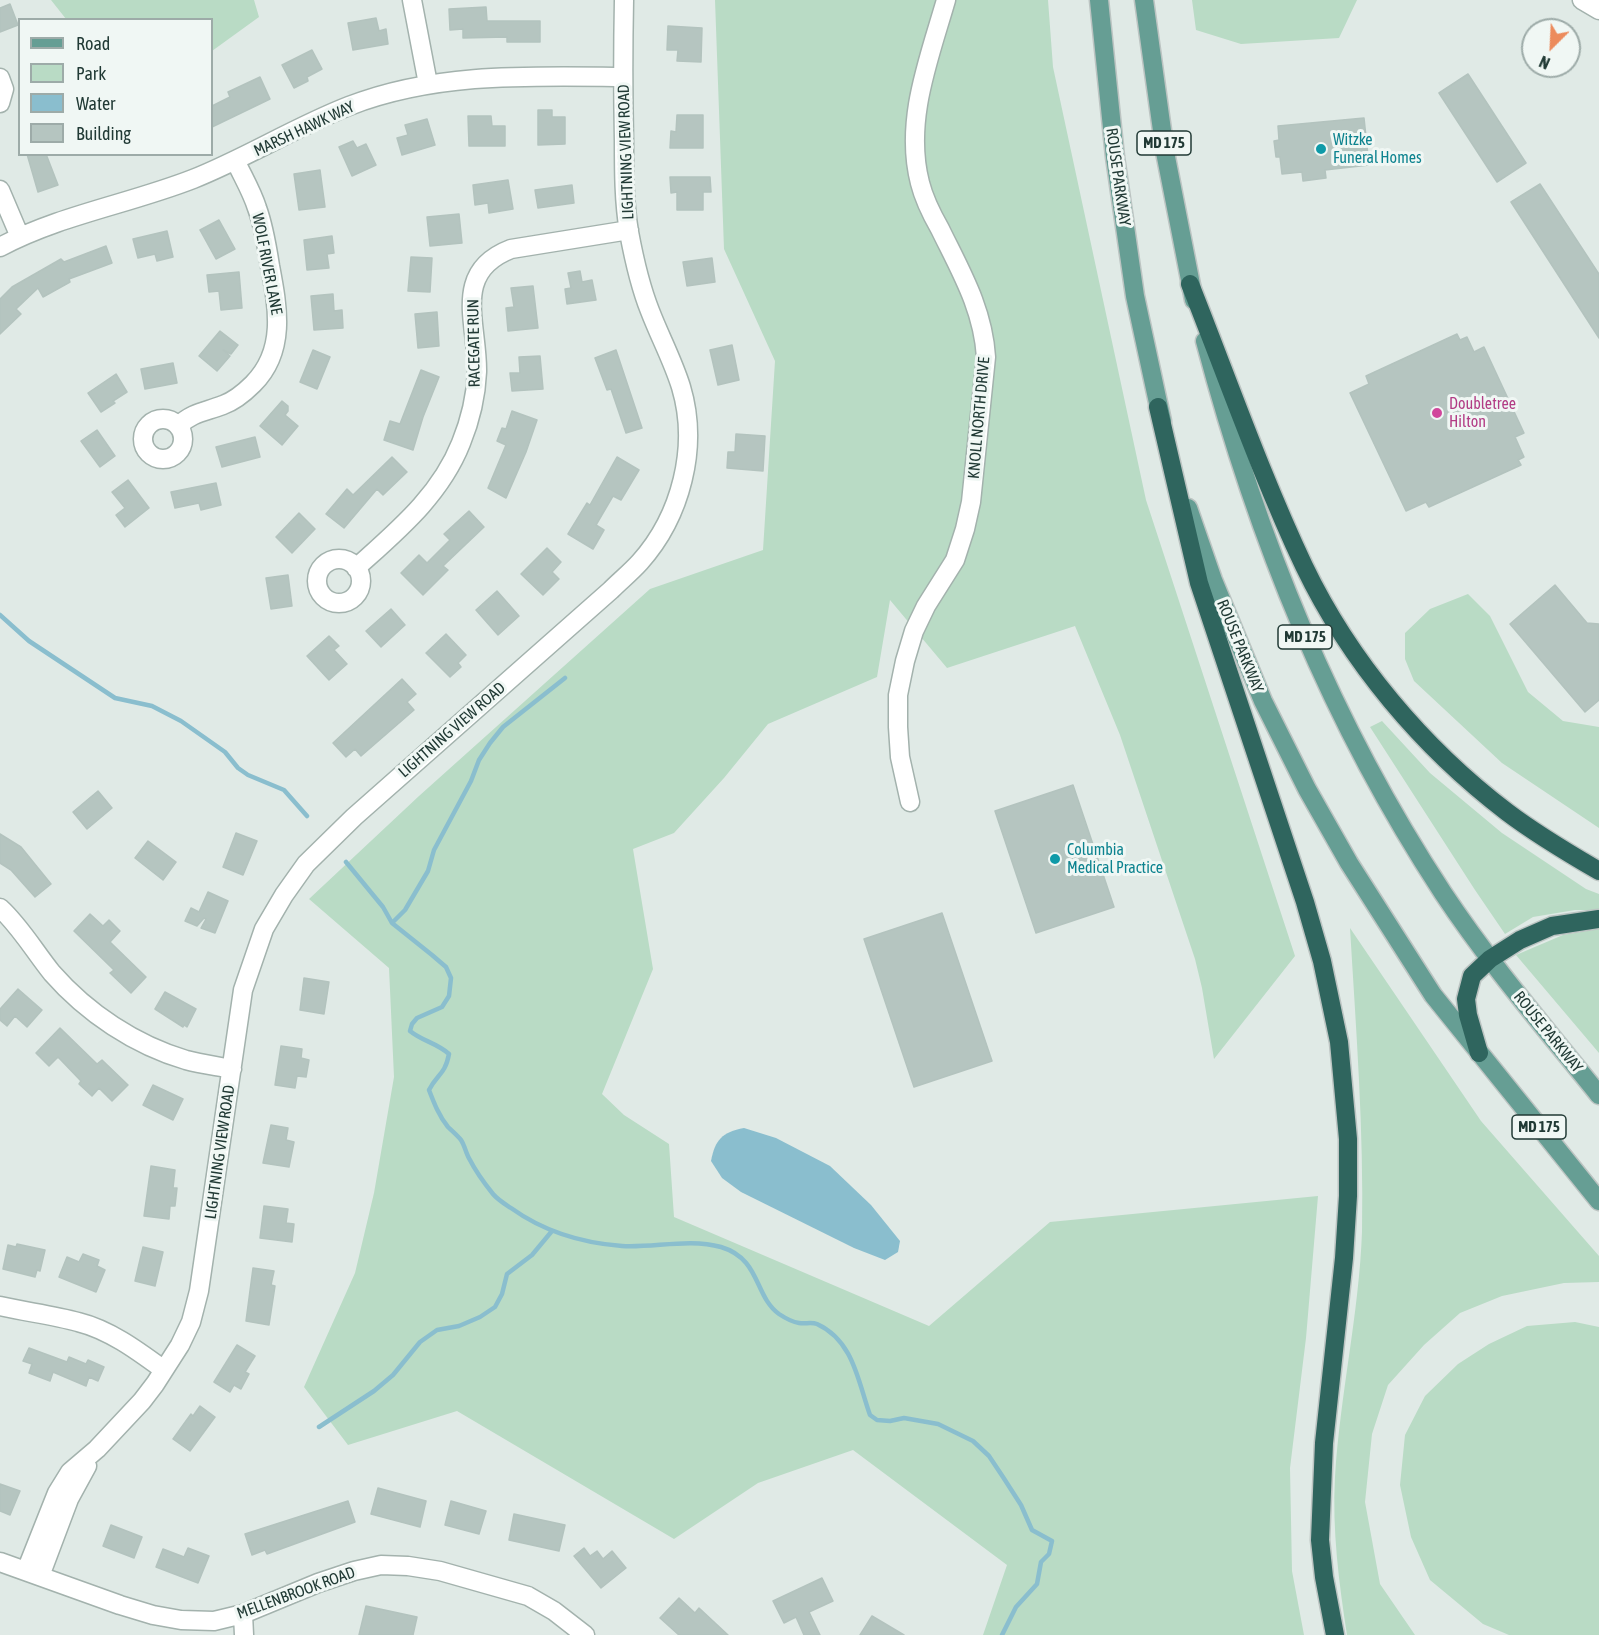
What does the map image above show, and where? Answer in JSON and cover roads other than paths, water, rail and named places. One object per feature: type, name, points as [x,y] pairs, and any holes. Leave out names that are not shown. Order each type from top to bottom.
[{"type":"highway","points":[[1190,284],[1282,516],[1305,567],[1329,612],[1361,661],[1425,739],[1462,775],[1508,813],[1557,847],[1599,871]]},
{"type":"highway","points":[[1158,407],[1199,583],[1305,902],[1324,972],[1339,1042],[1348,1139],[1348,1196],[1344,1258],[1324,1443],[1320,1540],[1324,1577],[1335,1635]]},
{"type":"highway","points":[[1479,1053],[1468,1015],[1466,999],[1472,976],[1490,959],[1520,940],[1552,926],[1599,919]]},
{"type":"main road","name":"ROUSE PARKWAY","points":[[1098,0],[1114,157],[1135,296],[1158,407],[1179,480],[1213,580],[1263,701],[1307,789],[1350,863],[1433,995],[1599,1201]]},
{"type":"main road","name":"ROUSE PARKWAY","points":[[1144,0],[1165,152],[1190,284],[1241,466],[1275,564],[1318,668],[1361,757],[1444,894],[1490,959],[1599,1095]]},
{"type":"street","points":[[412,0],[428,84]]},
{"type":"street","name":"LIGHTNING VIEW ROAD","points":[[33,1574],[57,1493],[70,1472],[97,1449],[142,1401],[180,1345],[191,1322],[200,1291],[243,990],[264,929],[284,895],[306,864],[363,810],[611,591],[641,561],[675,508],[683,478],[687,447],[687,414],[681,387],[640,282],[629,230],[625,188],[624,0]]},
{"type":"street","name":"KNOLL NORTH DRIVE","points":[[910,802],[900,757],[897,727],[898,695],[914,631],[926,606],[955,560],[965,529],[971,502],[986,357],[979,313],[930,210],[920,185],[915,161],[914,140],[921,86],[946,0]]},
{"type":"street","points":[[1582,0],[1599,10]]},
{"type":"street","name":"MARSH HAWK WAY","points":[[0,247],[68,218],[149,195],[236,162],[312,122],[387,93],[428,84],[475,79],[527,76],[623,77]]},
{"type":"street","points":[[0,78],[4,89],[0,103]]},
{"type":"street","name":"WOLF RIVER LANE","points":[[178,426],[187,417],[224,405],[240,395],[254,383],[266,367],[274,348],[278,326],[278,307],[264,233],[257,207],[236,162]]},
{"type":"street","points":[[0,190],[20,237]]},
{"type":"street","name":"RACEGATE RUN","points":[[356,568],[419,509],[451,466],[469,422],[477,372],[471,304],[477,275],[486,262],[497,254],[511,249],[629,230]]},
{"type":"street","points":[[0,908],[52,972],[75,997],[94,1013],[152,1047],[186,1060],[231,1069]]},
{"type":"street","points":[[0,1306],[80,1322],[105,1332],[164,1370]]},
{"type":"street","name":"MELLENBROOK ROAD","points":[[0,1562],[153,1615],[181,1620],[214,1621],[243,1614],[354,1571],[381,1565],[408,1566],[440,1571],[528,1596],[554,1611],[585,1635]]},
{"type":"street","points":[[243,1614],[244,1635]]},
{"type":"water","points":[[744,1128],[776,1138],[830,1166],[871,1205],[900,1241],[898,1252],[885,1260],[854,1248],[741,1192],[722,1178],[711,1161],[717,1142],[730,1132]]},
{"type":"waterway","points":[[0,615],[29,641],[115,698],[152,706],[181,721],[225,752],[238,768],[248,775],[284,790],[307,816]]},
{"type":"waterway","points":[[392,923],[405,910],[428,871],[434,850],[471,781],[479,760],[490,743],[503,727],[565,678]]},
{"type":"waterway","points":[[346,862],[383,907],[392,923],[446,967],[451,978],[449,996],[442,1007],[417,1018],[410,1031],[449,1054],[443,1070],[429,1090],[442,1118],[461,1140],[475,1169],[497,1198],[536,1223],[578,1239],[622,1246],[709,1244],[734,1253],[750,1269],[765,1298],[779,1314],[796,1322],[817,1324],[839,1341],[853,1363],[870,1415],[877,1420],[890,1421],[904,1418],[938,1424],[973,1441],[989,1456],[1021,1505],[1032,1530],[1052,1541],[1049,1554],[1041,1562],[1037,1584],[1016,1607],[1002,1635]]},
{"type":"waterway","points":[[319,1427],[374,1391],[393,1375],[420,1342],[437,1330],[459,1326],[480,1317],[495,1307],[502,1294],[507,1274],[532,1255],[552,1231]]},
{"type":"place","name":"Witzke Funeral Homes","points":[[1321,149]]},
{"type":"place","name":"Doubletree Hilton","points":[[1437,413]]},
{"type":"place","name":"Columbia Medical Practice","points":[[1055,859]]}]
